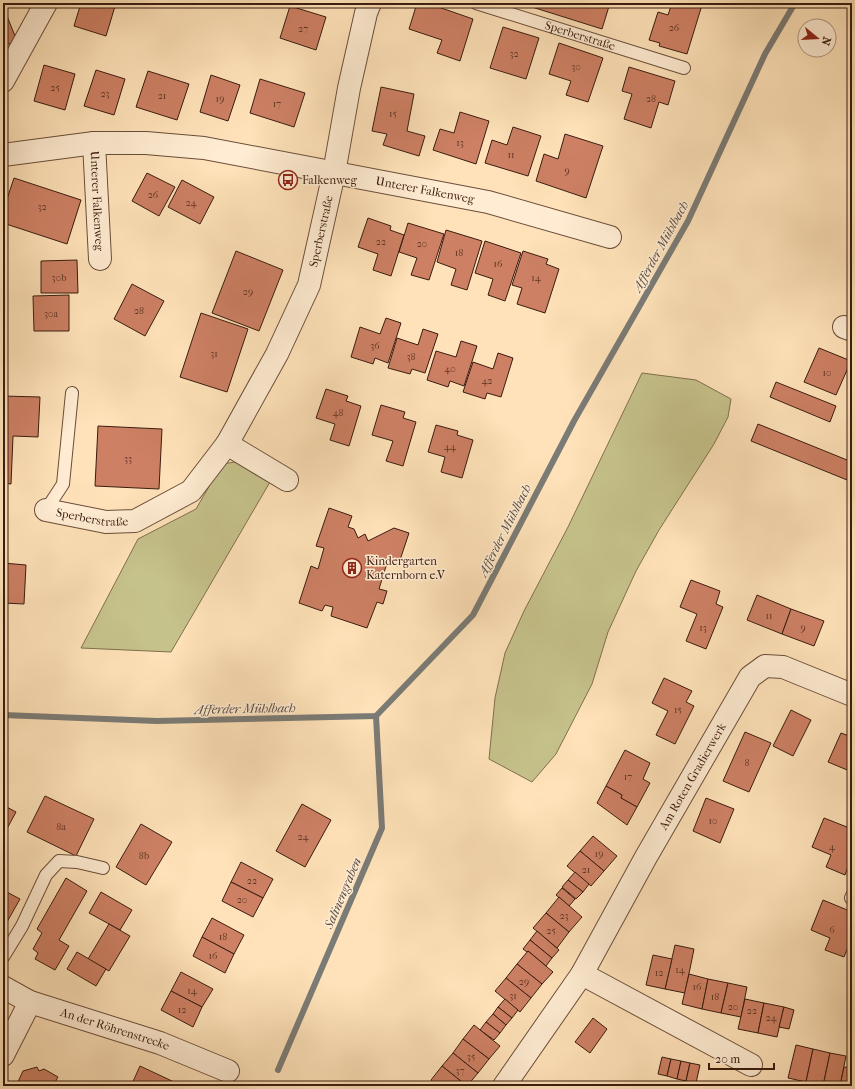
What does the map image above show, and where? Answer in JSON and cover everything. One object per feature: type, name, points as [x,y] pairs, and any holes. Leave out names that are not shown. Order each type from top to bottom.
[{"type":"street","points":[[3,81],[46,3]]},
{"type":"street","name":"Sperberstraße","points":[[46,510],[106,522],[135,521],[191,491],[227,444],[277,354],[309,285],[334,173],[349,88],[366,13],[370,3]]},
{"type":"street","name":"Unterer Falkenweg","points":[[94,142],[100,259]]},
{"type":"street","name":"Unterer Falkenweg","points":[[3,155],[94,142],[204,148],[488,202],[610,237]]},
{"type":"street","points":[[227,444],[287,480]]},
{"type":"street","name":"Am Roten Gradierwerk","points":[[504,1086],[582,974],[646,856],[750,677],[765,666],[783,666],[852,695]]},
{"type":"street","points":[[582,974],[751,1065]]},
{"type":"street","name":"An der Röhrenstrecke","points":[[3,987],[30,1002],[160,1042],[228,1071]]},
{"type":"street","points":[[3,1055],[30,1002]]},
{"type":"lane","name":"Sperberstraße","points":[[476,3],[684,68]]},
{"type":"lane","points":[[46,510],[63,484],[72,392]]},
{"type":"lane","points":[[3,957],[22,926],[46,875],[59,861],[77,862],[103,868]]},
{"type":"shaded area","points":[[642,373],[696,380],[731,399],[728,417],[714,444],[659,530],[636,571],[608,632],[592,684],[556,754],[532,782],[489,759],[495,698],[505,653],[524,611],[568,527]]},
{"type":"shaded area","points":[[235,462],[270,482],[171,652],[81,648],[138,539],[196,509],[222,464]]},
{"type":"building","points":[[81,3],[116,3],[106,36],[74,26]]},
{"type":"building","points":[[417,3],[427,3],[473,19],[460,61],[437,53],[442,40],[409,29]]},
{"type":"building","points":[[534,3],[610,3],[602,29],[532,7]]},
{"type":"building","points":[[672,3],[694,3],[702,5],[687,54],[659,46],[660,43],[649,40],[658,12],[668,15]]},
{"type":"building","points":[[3,6],[17,41],[3,46]]},
{"type":"building","points":[[290,6],[326,17],[316,50],[280,38]]},
{"type":"building","points":[[503,27],[539,38],[526,79],[490,68]]},
{"type":"building","points":[[559,43],[603,58],[588,102],[566,95],[571,81],[549,74]]},
{"type":"building","points":[[44,65],[75,74],[65,110],[34,101]]},
{"type":"building","points":[[629,67],[675,81],[668,105],[659,102],[651,128],[624,119],[632,94],[622,91]]},
{"type":"building","points":[[96,70],[125,79],[114,115],[84,106]]},
{"type":"building","points":[[148,71],[189,84],[177,120],[136,107]]},
{"type":"building","points":[[211,75],[240,85],[228,121],[200,112]]},
{"type":"building","points":[[260,79],[305,93],[294,127],[250,113]]},
{"type":"building","points":[[381,87],[414,94],[407,131],[425,136],[419,156],[383,145],[387,134],[372,131]]},
{"type":"building","points":[[460,112],[489,121],[476,164],[433,150],[440,129],[454,133]]},
{"type":"building","points":[[513,127],[541,136],[528,176],[485,163],[492,140],[507,145]]},
{"type":"building","points":[[565,134],[603,146],[586,198],[536,181],[544,154],[558,159]]},
{"type":"building","points":[[147,173],[175,187],[159,216],[132,201]]},
{"type":"building","points":[[14,178],[81,200],[67,244],[3,223],[3,211]]},
{"type":"building","points":[[182,180],[214,197],[200,224],[168,207]]},
{"type":"building","points":[[368,218],[391,226],[390,230],[404,235],[391,276],[373,270],[378,254],[358,247]]},
{"type":"building","points":[[408,223],[444,234],[429,280],[411,275],[417,258],[399,252]]},
{"type":"building","points":[[446,230],[482,241],[467,290],[451,285],[456,269],[437,262]]},
{"type":"building","points":[[485,241],[521,253],[505,301],[488,295],[493,279],[475,273]]},
{"type":"building","points":[[236,251],[283,270],[259,331],[212,313]]},
{"type":"building","points":[[523,251],[548,259],[546,264],[559,269],[545,313],[517,304],[522,288],[512,285]]},
{"type":"building","points":[[77,260],[78,293],[41,293],[41,261]]},
{"type":"building","points":[[132,284],[164,301],[145,336],[114,319]]},
{"type":"building","points":[[69,295],[69,331],[34,331],[33,296]]},
{"type":"building","points":[[201,313],[248,329],[227,392],[180,377]]},
{"type":"building","points":[[386,318],[401,323],[388,363],[375,358],[373,364],[351,357],[360,327],[380,334]]},
{"type":"building","points":[[423,329],[438,334],[425,373],[412,369],[410,374],[388,368],[397,338],[418,345]]},
{"type":"building","points":[[461,341],[477,346],[464,386],[450,381],[448,387],[427,380],[436,351],[456,357]]},
{"type":"building","points":[[819,348],[851,361],[836,395],[804,382]]},
{"type":"building","points":[[498,353],[513,358],[501,397],[487,393],[485,399],[463,392],[473,362],[493,369]]},
{"type":"building","points":[[776,382],[836,406],[830,422],[770,397]]},
{"type":"building","points":[[326,389],[348,396],[346,401],[361,406],[349,446],[330,440],[335,424],[316,418]]},
{"type":"building","points":[[3,396],[40,397],[38,437],[13,436],[11,484],[3,483]]},
{"type":"building","points":[[381,405],[405,412],[403,418],[416,422],[403,466],[386,461],[393,441],[372,435]]},
{"type":"building","points":[[758,424],[852,462],[852,482],[751,441]]},
{"type":"building","points":[[436,425],[458,431],[457,435],[473,440],[462,478],[441,472],[445,457],[428,452]]},
{"type":"building","points":[[98,426],[162,429],[159,489],[95,486]]},
{"type":"building","name":"Kindergarten Katernborn e.V","points":[[329,508],[352,516],[348,527],[354,529],[358,538],[365,534],[368,541],[394,528],[409,533],[398,566],[387,563],[379,589],[387,591],[383,604],[377,602],[367,628],[331,616],[333,607],[325,605],[322,611],[299,603],[311,566],[318,569],[324,548],[316,546]]},
{"type":"building","points":[[3,563],[26,565],[24,604],[3,603]]},
{"type":"building","points":[[691,580],[720,591],[716,604],[723,607],[706,649],[686,641],[697,614],[680,607]]},
{"type":"building","points":[[757,595],[791,609],[782,634],[747,620]]},
{"type":"building","points":[[791,609],[824,621],[814,646],[782,634]]},
{"type":"building","points":[[664,678],[692,691],[686,702],[694,706],[675,744],[656,735],[668,711],[652,703]]},
{"type":"building","points":[[791,710],[811,720],[793,756],[773,746]]},
{"type":"building","points":[[745,732],[771,743],[749,792],[723,781]]},
{"type":"building","points":[[841,733],[852,737],[852,772],[828,762]]},
{"type":"building","points":[[625,750],[650,763],[643,779],[650,783],[637,807],[621,798],[622,795],[606,786]]},
{"type":"building","points":[[606,786],[622,795],[621,798],[637,807],[627,825],[597,803]]},
{"type":"building","points":[[852,790],[852,801],[849,800]]},
{"type":"building","points":[[45,796],[94,819],[76,856],[27,832]]},
{"type":"building","points":[[706,798],[734,809],[720,843],[693,831]]},
{"type":"building","points":[[302,804],[331,820],[305,867],[276,851]]},
{"type":"building","points":[[3,805],[16,812],[3,836]]},
{"type":"building","points":[[824,818],[852,829],[852,836],[849,843],[852,844],[852,857],[845,875],[826,867],[831,855],[812,847]]},
{"type":"building","points":[[141,824],[172,842],[146,885],[116,867]]},
{"type":"building","points":[[593,836],[617,856],[604,871],[580,851]]},
{"type":"building","points":[[580,851],[604,871],[591,886],[567,866]]},
{"type":"building","points":[[241,862],[273,879],[263,898],[231,882]]},
{"type":"building","points":[[575,872],[589,884],[583,892],[568,880]]},
{"type":"building","points":[[66,878],[87,891],[59,940],[69,946],[55,970],[35,959],[38,953],[33,949],[42,933],[37,929]]},
{"type":"building","points":[[568,880],[583,892],[576,899],[562,887]]},
{"type":"building","points":[[231,882],[263,898],[253,917],[222,901]]},
{"type":"building","points":[[562,888],[575,899],[569,906],[556,895]]},
{"type":"building","points":[[3,890],[20,899],[3,929]]},
{"type":"building","points":[[101,892],[132,910],[120,930],[89,913]]},
{"type":"building","points":[[559,897],[582,917],[569,932],[546,913]]},
{"type":"building","points":[[823,900],[852,912],[852,917],[848,926],[852,927],[852,937],[844,957],[825,950],[830,938],[811,930]]},
{"type":"building","points":[[546,913],[569,932],[557,948],[533,928]]},
{"type":"building","points":[[212,918],[244,935],[234,954],[202,937]]},
{"type":"building","points":[[109,924],[130,936],[109,971],[88,959]]},
{"type":"building","points":[[537,931],[559,950],[552,958],[530,940]]},
{"type":"building","points":[[202,937],[234,954],[225,973],[193,956]]},
{"type":"building","points":[[530,940],[552,958],[546,966],[528,951],[527,952],[523,949]]},
{"type":"building","points":[[675,945],[694,949],[685,993],[665,989]]},
{"type":"building","points":[[528,951],[553,972],[542,984],[517,964]]},
{"type":"building","points":[[77,952],[106,969],[96,986],[67,969]]},
{"type":"building","points":[[653,955],[672,959],[665,989],[646,985]]},
{"type":"building","points":[[517,964],[542,984],[531,998],[506,978]]},
{"type":"building","points":[[181,972],[213,989],[202,1007],[171,991]]},
{"type":"building","points":[[689,974],[708,979],[702,1009],[682,1004]]},
{"type":"building","points":[[506,978],[531,998],[520,1012],[495,991]]},
{"type":"building","points":[[708,979],[728,983],[721,1013],[702,1009]]},
{"type":"building","points":[[728,983],[747,987],[741,1017],[721,1013]]},
{"type":"building","points":[[171,991],[202,1007],[193,1027],[161,1010]]},
{"type":"building","points":[[505,999],[518,1010],[512,1018],[498,1007]]},
{"type":"building","points":[[745,999],[764,1003],[758,1033],[738,1029]]},
{"type":"building","points":[[764,1003],[784,1007],[777,1037],[758,1033]]},
{"type":"building","points":[[498,1007],[512,1018],[506,1025],[493,1014]]},
{"type":"building","points":[[784,1007],[794,1010],[789,1029],[779,1027]]},
{"type":"building","points":[[493,1014],[506,1025],[500,1033],[486,1022]]},
{"type":"building","points":[[593,1018],[607,1029],[590,1053],[575,1042]]},
{"type":"building","points":[[486,1022],[500,1033],[494,1040],[480,1030]]},
{"type":"building","points":[[474,1025],[500,1046],[489,1059],[463,1039]]},
{"type":"building","points":[[463,1039],[489,1059],[478,1073],[453,1053]]},
{"type":"building","points":[[796,1045],[813,1049],[806,1082],[788,1078]]},
{"type":"building","points":[[813,1049],[830,1053],[823,1086],[806,1082]]},
{"type":"building","points":[[453,1053],[478,1073],[467,1086],[442,1066]]},
{"type":"building","points":[[830,1053],[846,1056],[840,1086],[823,1086]]},
{"type":"building","points":[[662,1057],[671,1059],[667,1076],[658,1074]]},
{"type":"building","points":[[671,1059],[681,1061],[677,1079],[667,1076]]},
{"type":"building","points":[[681,1061],[690,1063],[686,1081],[677,1079]]},
{"type":"building","points":[[690,1063],[700,1065],[696,1083],[686,1081]]},
{"type":"building","points":[[140,1066],[172,1081],[169,1086],[131,1086]]},
{"type":"building","points":[[442,1066],[467,1086],[438,1086],[431,1080]]},
{"type":"building","points":[[37,1067],[39,1071],[44,1069],[58,1077],[53,1086],[16,1086],[23,1071]]},
{"type":"building","points":[[844,1067],[852,1068],[852,1086],[840,1086]]},
{"type":"waterway","name":"Afferder Mühlbach","points":[[3,715],[157,721],[376,716],[473,615],[574,421],[688,221],[765,54],[795,3]]},
{"type":"waterway","name":"Salinengraben","points":[[278,1070],[382,828],[376,716]]},
{"type":"place","name":"Falkenweg","points":[[288,180]]},
{"type":"place","name":"Kindergarten Katernborn e.V","points":[[352,568]]}]
